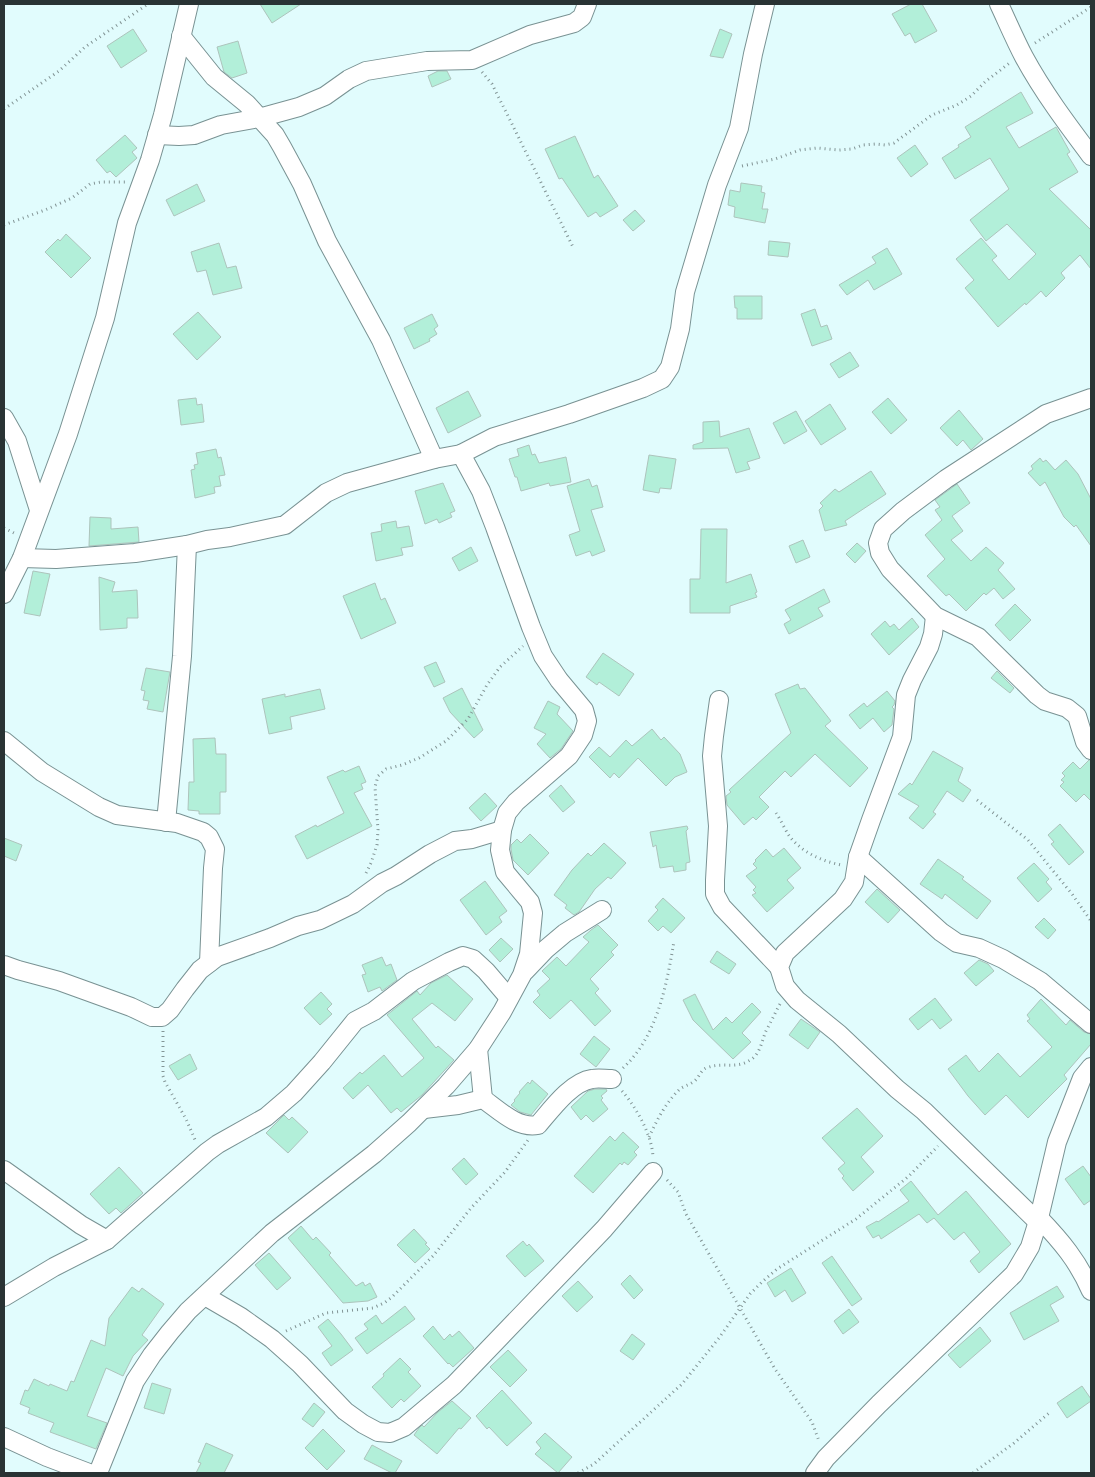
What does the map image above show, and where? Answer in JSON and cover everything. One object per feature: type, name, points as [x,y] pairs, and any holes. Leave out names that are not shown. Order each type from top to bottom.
[{"type":"street","points":[[4,594],[22,558],[68,434],[99,336],[127,224],[158,135],[189,4]]},
{"type":"street","points":[[158,135],[194,135],[220,125],[259,118],[316,101],[334,91],[349,79],[366,71],[427,61],[472,60],[530,34],[574,22],[582,17],[587,4]]},
{"type":"street","points":[[22,558],[56,559],[115,556],[187,545],[285,525],[326,493],[348,483],[434,459],[461,454],[494,437],[569,414],[643,388],[662,379],[670,367],[680,329],[685,292],[717,186],[739,128],[765,4]]},
{"type":"street","points":[[999,4],[1023,55],[1057,111],[1091,156]]},
{"type":"street","points":[[181,36],[214,77],[237,94],[275,135],[299,178],[327,241],[381,340],[434,459]]},
{"type":"street","points":[[1091,398],[1046,414],[946,479],[903,511],[883,529],[878,543],[880,552],[890,569],[936,616],[978,637],[1037,695],[1045,701],[1067,708],[1077,716],[1085,742],[1091,750]]},
{"type":"street","points":[[4,418],[17,441],[39,510]]},
{"type":"street","points":[[98,1473],[135,1381],[152,1354],[170,1332],[188,1311],[272,1233],[374,1154],[424,1109],[478,1049],[522,975],[529,954],[533,913],[530,902],[505,872],[500,850],[502,830],[508,813],[516,802],[569,756],[583,735],[587,721],[584,710],[546,661],[481,491],[461,454]]},
{"type":"street","points":[[166,822],[182,656],[187,545]]},
{"type":"street","points":[[778,967],[785,953],[844,899],[854,882],[857,862],[870,820],[902,737],[906,695],[929,647],[936,616]]},
{"type":"street","points":[[929,647],[955,625]]},
{"type":"street","points":[[719,700],[712,756],[718,826],[715,894],[722,907],[778,967],[785,986],[797,1000],[839,1034],[897,1089],[924,1111],[990,1177],[1061,1241],[1084,1274],[1091,1291]]},
{"type":"street","points":[[4,741],[42,772],[99,807],[117,815],[177,823],[203,832],[210,837],[215,849],[212,868],[208,963]]},
{"type":"street","points":[[4,965],[66,984],[131,1007],[152,1017],[162,1017],[170,1010],[193,978],[208,963],[222,955],[298,926],[320,920],[353,904],[382,883],[455,841],[502,830]]},
{"type":"street","points":[[857,862],[941,932],[957,943],[979,948],[1004,959],[1040,981],[1091,1024]]},
{"type":"street","points":[[522,975],[546,949],[565,933],[602,910]]},
{"type":"street","points":[[4,1297],[48,1270],[106,1240],[201,1156],[218,1144],[266,1117],[294,1093],[355,1021],[374,1011],[413,981],[463,956],[473,959],[509,998]]},
{"type":"street","points":[[478,1049],[483,1099]]},
{"type":"street","points":[[815,1473],[826,1458],[1014,1274],[1030,1247],[1057,1142],[1082,1078],[1091,1067]]},
{"type":"street","points":[[424,1109],[458,1105],[483,1099],[510,1118],[532,1126],[538,1125],[556,1104],[579,1084],[592,1079],[612,1079]]},
{"type":"street","points":[[4,1170],[81,1225],[106,1240]]},
{"type":"street","points":[[205,1296],[241,1317],[272,1339],[300,1364],[345,1411],[378,1432],[390,1433],[404,1428],[461,1378],[598,1235],[653,1172]]},
{"type":"street","points":[[4,1437],[46,1457],[89,1473]]},
{"type":"path","points":[[4,109],[59,71],[85,48],[148,4]]},
{"type":"path","points":[[724,169],[775,159],[809,149],[852,149],[863,145],[884,145],[894,142],[932,115],[957,105],[971,96],[996,72],[1091,7]]},
{"type":"path","points":[[472,60],[492,84],[573,247]]},
{"type":"path","points":[[4,225],[72,198],[90,184],[141,181]]},
{"type":"path","points":[[364,877],[377,845],[378,830],[375,787],[378,776],[386,769],[419,758],[446,741],[468,719],[487,685],[500,667],[536,637]]},
{"type":"path","points":[[977,800],[1028,840],[1091,920]]},
{"type":"path","points":[[776,813],[790,837],[805,850],[820,859],[857,862]]},
{"type":"path","points":[[674,941],[662,999],[646,1039],[632,1059],[612,1079],[628,1097],[647,1130],[653,1150],[653,1172],[667,1180],[678,1192],[686,1214],[775,1369],[812,1422],[826,1458]]},
{"type":"path","points":[[649,1137],[659,1116],[678,1090],[685,1085],[693,1083],[702,1070],[708,1067],[733,1066],[744,1063],[757,1053],[770,1022],[788,990]]},
{"type":"path","points":[[162,1017],[163,1076],[186,1119],[201,1156]]},
{"type":"path","points":[[272,1339],[293,1327],[326,1313],[373,1308],[392,1297],[433,1256],[471,1208],[505,1172],[538,1125]]},
{"type":"path","points":[[578,1473],[594,1464],[682,1384],[720,1338],[756,1288],[777,1269],[856,1219],[909,1176],[949,1135]]},
{"type":"path","points":[[973,1473],[1014,1443],[1048,1413]]},
{"type":"building","points":[[260,4],[301,4],[272,23]]},
{"type":"building","points":[[911,4],[922,4],[937,31],[915,43],[910,33],[905,36],[892,14]]},
{"type":"building","points":[[133,29],[147,51],[121,68],[107,46]]},
{"type":"building","points":[[720,29],[732,34],[723,58],[710,56]]},
{"type":"building","points":[[238,41],[247,73],[232,78],[224,72],[217,47]]},
{"type":"building","points":[[438,71],[447,71],[451,79],[432,87],[428,76]]},
{"type":"building","points":[[1021,92],[1033,113],[1006,127],[1019,148],[1056,127],[1070,152],[1067,154],[1078,172],[1049,189],[1091,230],[1091,269],[1080,255],[1061,273],[1065,278],[1046,297],[1041,291],[998,327],[965,288],[974,280],[956,259],[981,238],[997,256],[992,260],[1009,280],[1036,254],[1007,224],[986,241],[970,220],[1009,189],[990,158],[955,179],[942,158],[971,137],[965,127]]},
{"type":"building","points":[[125,135],[137,148],[132,152],[137,158],[116,177],[110,171],[107,173],[96,160]]},
{"type":"building","points":[[575,136],[594,178],[598,175],[618,206],[600,217],[596,212],[588,217],[562,178],[559,179],[545,149]]},
{"type":"building","points":[[915,145],[928,164],[911,177],[897,158]]},
{"type":"building","points":[[741,183],[762,186],[761,192],[765,193],[762,209],[768,209],[765,223],[734,217],[735,207],[728,205],[730,190],[740,192]]},
{"type":"building","points":[[197,184],[205,201],[174,216],[166,200]]},
{"type":"building","points":[[635,210],[645,221],[633,231],[623,220]]},
{"type":"building","points":[[66,234],[91,258],[71,278],[45,252]]},
{"type":"building","points":[[769,241],[790,243],[788,257],[768,255]]},
{"type":"building","points":[[219,243],[227,268],[236,266],[242,288],[213,295],[206,270],[197,272],[191,252]]},
{"type":"building","points":[[887,248],[902,274],[874,290],[868,280],[847,295],[839,285],[876,263],[872,257]]},
{"type":"building","points":[[734,296],[762,296],[762,319],[737,319]]},
{"type":"building","points":[[815,309],[821,327],[827,325],[832,339],[812,346],[801,314]]},
{"type":"building","points":[[198,312],[221,337],[197,360],[173,334]]},
{"type":"building","points":[[432,314],[438,326],[434,329],[437,334],[429,339],[430,341],[414,349],[404,328]]},
{"type":"building","points":[[850,352],[859,366],[839,378],[830,364]]},
{"type":"building","points":[[468,391],[481,416],[448,433],[436,408]]},
{"type":"building","points":[[196,398],[197,405],[202,404],[204,422],[181,425],[178,400]]},
{"type":"building","points":[[888,398],[907,420],[891,434],[872,412]]},
{"type":"building","points":[[830,404],[846,429],[821,445],[805,421]]},
{"type":"building","points":[[959,410],[983,439],[971,450],[963,440],[957,446],[940,428]]},
{"type":"building","points":[[796,411],[807,431],[784,444],[773,423]]},
{"type":"building","points":[[719,421],[720,437],[749,428],[760,458],[747,462],[750,469],[736,473],[728,448],[693,449],[693,445],[703,442],[703,422]]},
{"type":"building","points":[[529,445],[532,455],[535,454],[539,463],[566,457],[571,482],[550,486],[549,483],[521,491],[509,459],[519,456],[517,449]]},
{"type":"building","points":[[216,449],[218,458],[221,457],[225,475],[219,476],[221,486],[214,487],[215,493],[195,498],[191,470],[195,469],[194,465],[198,464],[196,453]]},
{"type":"building","points":[[649,455],[676,459],[671,489],[660,488],[659,493],[643,490]]},
{"type":"building","points":[[1040,458],[1043,462],[1046,460],[1055,470],[1066,460],[1078,474],[1091,499],[1091,546],[1076,525],[1074,527],[1064,517],[1045,482],[1040,486],[1028,473],[1033,469],[1031,466]]},
{"type":"building","points":[[871,471],[886,494],[845,521],[847,525],[825,531],[819,510],[823,506],[820,503],[835,489],[839,492]]},
{"type":"building","points":[[589,479],[592,487],[597,485],[603,507],[591,510],[605,551],[592,556],[590,551],[576,556],[569,535],[580,531],[567,486]]},
{"type":"building","points":[[443,483],[455,511],[450,513],[452,517],[439,523],[437,519],[425,524],[415,491]]},
{"type":"building","points":[[957,484],[970,503],[952,516],[963,531],[951,540],[971,561],[986,547],[1004,563],[998,570],[1015,589],[1003,599],[994,588],[986,595],[984,593],[966,611],[949,594],[946,596],[927,576],[945,559],[925,535],[942,520],[935,510],[940,507],[935,500]]},
{"type":"building","points":[[90,517],[111,518],[111,529],[138,527],[139,542],[89,546]]},
{"type":"building","points":[[396,521],[397,528],[409,526],[413,546],[401,548],[403,555],[376,561],[371,533],[382,531],[381,524]]},
{"type":"building","points":[[701,529],[727,529],[726,583],[751,574],[757,597],[730,606],[730,613],[690,613],[690,579],[700,579]]},
{"type":"building","points":[[803,540],[810,557],[796,563],[789,546]]},
{"type":"building","points":[[857,543],[866,551],[855,563],[846,554]]},
{"type":"building","points":[[471,547],[478,561],[459,571],[452,558]]},
{"type":"building","points":[[33,571],[50,574],[40,616],[24,613]]},
{"type":"building","points":[[99,577],[115,582],[112,592],[137,590],[138,618],[127,618],[127,628],[100,630]]},
{"type":"building","points":[[375,583],[381,600],[385,598],[396,623],[361,639],[343,596]]},
{"type":"building","points":[[824,589],[830,602],[818,608],[823,616],[789,634],[784,624],[791,620],[785,610]]},
{"type":"building","points":[[1015,604],[1031,620],[1010,641],[995,625]]},
{"type":"building","points":[[912,618],[919,627],[889,655],[871,634],[885,621],[890,627],[894,624],[899,630]]},
{"type":"building","points":[[603,653],[634,674],[619,696],[599,682],[597,685],[586,677]]},
{"type":"building","points":[[436,662],[445,682],[434,687],[424,667]]},
{"type":"building","points":[[146,668],[170,672],[163,712],[147,709],[149,701],[143,700],[145,691],[141,690]]},
{"type":"building","points":[[997,671],[1014,688],[1010,693],[991,678]]},
{"type":"building","points":[[798,684],[800,689],[805,688],[831,721],[825,726],[868,768],[850,787],[815,754],[791,777],[785,771],[759,797],[769,807],[756,820],[753,817],[744,825],[727,805],[726,796],[731,792],[729,790],[791,733],[775,694]]},
{"type":"building","points":[[462,688],[483,730],[474,738],[450,712],[443,698]]},
{"type":"building","points":[[320,689],[325,709],[290,717],[292,729],[269,734],[262,699],[285,694],[285,697]]},
{"type":"building","points":[[887,691],[895,701],[892,707],[894,709],[892,725],[884,732],[873,718],[860,729],[849,715],[864,703],[867,707]]},
{"type":"building","points":[[548,701],[560,707],[557,714],[573,731],[561,749],[550,758],[537,744],[546,734],[534,728]]},
{"type":"building","points":[[652,729],[661,740],[664,737],[680,754],[687,772],[675,777],[666,786],[638,758],[619,778],[614,773],[610,778],[589,757],[599,747],[610,757],[626,740],[632,746]]},
{"type":"building","points":[[215,738],[216,754],[226,754],[226,792],[220,792],[220,814],[199,814],[199,811],[188,810],[189,782],[194,782],[193,739]]},
{"type":"building","points":[[933,751],[963,768],[958,781],[971,790],[963,802],[947,791],[933,812],[936,814],[923,829],[909,818],[919,806],[898,794],[910,783],[912,785]]},
{"type":"building","points":[[1091,760],[1091,801],[1084,794],[1076,802],[1060,786],[1064,782],[1061,780],[1065,776],[1062,773],[1073,762],[1080,769]]},
{"type":"building","points":[[359,766],[366,782],[361,784],[363,789],[354,793],[372,826],[307,859],[295,836],[344,813],[327,777]]},
{"type":"building","points":[[561,785],[575,802],[563,812],[549,796]]},
{"type":"building","points":[[485,793],[497,806],[481,821],[469,808]]},
{"type":"building","points":[[1060,824],[1084,852],[1069,865],[1051,844],[1054,842],[1048,835]]},
{"type":"building","points":[[687,826],[690,862],[686,863],[686,870],[674,872],[673,866],[660,868],[656,845],[653,847],[650,832]]},
{"type":"building","points":[[530,834],[549,853],[528,875],[513,860],[511,845],[517,839],[521,843]]},
{"type":"building","points":[[4,838],[22,845],[16,861],[4,856]]},
{"type":"building","points":[[604,843],[626,863],[611,879],[608,877],[595,889],[579,912],[574,915],[565,908],[567,905],[554,895],[572,870],[588,853],[591,856]]},
{"type":"building","points":[[784,848],[801,868],[787,880],[794,888],[767,912],[752,895],[756,893],[753,890],[756,887],[746,876],[757,868],[753,864],[766,849],[773,857]]},
{"type":"building","points":[[938,859],[964,877],[962,879],[991,901],[977,919],[945,894],[942,899],[920,884]]},
{"type":"building","points":[[1034,863],[1049,879],[1046,882],[1052,889],[1038,902],[1017,878]]},
{"type":"building","points":[[485,881],[507,911],[499,917],[502,922],[486,935],[460,900]]},
{"type":"building","points":[[877,889],[900,910],[888,923],[865,902]]},
{"type":"building","points":[[663,898],[685,918],[671,933],[663,926],[658,931],[648,921],[658,910],[655,907]]},
{"type":"building","points":[[1044,918],[1056,930],[1048,939],[1035,927]]},
{"type":"building","points":[[598,925],[618,945],[611,952],[614,955],[590,979],[599,989],[595,993],[611,1011],[595,1026],[571,1000],[550,1019],[533,1002],[540,995],[537,991],[550,979],[542,971],[557,957],[566,966],[589,942],[583,937]]},
{"type":"building","points":[[501,938],[513,949],[500,962],[489,950]]},
{"type":"building","points":[[717,951],[736,964],[729,974],[710,962]]},
{"type":"building","points":[[382,957],[386,966],[391,964],[397,980],[382,991],[380,987],[368,992],[362,975],[366,974],[362,965]]},
{"type":"building","points":[[979,960],[988,964],[994,971],[976,986],[964,973]]},
{"type":"building","points":[[447,975],[473,999],[455,1021],[432,1003],[412,1019],[436,1048],[438,1046],[454,1060],[422,1095],[401,1112],[397,1108],[391,1113],[368,1085],[353,1099],[343,1088],[360,1072],[362,1074],[384,1055],[402,1077],[424,1058],[387,1015],[417,991],[420,995],[431,983]]},
{"type":"building","points":[[321,992],[332,1004],[327,1009],[332,1014],[320,1025],[304,1008]]},
{"type":"building","points":[[695,994],[713,1030],[726,1017],[732,1023],[752,1003],[761,1012],[742,1033],[751,1042],[733,1059],[693,1020],[683,1000]]},
{"type":"building","points":[[935,998],[952,1020],[940,1029],[932,1019],[918,1030],[909,1019]]},
{"type":"building","points":[[1041,999],[1066,1025],[1070,1020],[1084,1032],[1091,1034],[1091,1044],[1064,1075],[1067,1079],[1028,1118],[1006,1095],[985,1115],[948,1069],[966,1055],[979,1072],[998,1053],[1020,1077],[1052,1047],[1027,1021],[1030,1019],[1027,1015]]},
{"type":"building","points":[[801,1019],[820,1032],[808,1049],[789,1035]]},
{"type":"building","points":[[594,1036],[610,1049],[596,1067],[580,1054]]},
{"type":"building","points":[[190,1054],[197,1069],[178,1080],[169,1066]]},
{"type":"building","points":[[532,1080],[548,1094],[531,1115],[520,1112],[511,1105],[519,1092],[528,1082],[530,1084]]},
{"type":"building","points":[[606,1089],[607,1091],[601,1096],[603,1098],[601,1100],[608,1109],[593,1122],[586,1115],[581,1120],[571,1107],[588,1091]]},
{"type":"building","points":[[857,1108],[883,1136],[861,1157],[874,1172],[853,1191],[842,1178],[844,1176],[838,1169],[845,1163],[822,1138]]},
{"type":"building","points":[[284,1115],[289,1120],[292,1117],[308,1132],[288,1153],[266,1133]]},
{"type":"building","points":[[623,1132],[639,1147],[634,1152],[637,1155],[628,1165],[624,1162],[622,1165],[620,1163],[593,1193],[574,1176],[610,1136],[615,1141]]},
{"type":"building","points":[[464,1158],[478,1174],[466,1185],[452,1169]]},
{"type":"building","points":[[1083,1166],[1091,1177],[1091,1200],[1084,1205],[1065,1179]]},
{"type":"building","points":[[119,1167],[143,1193],[121,1213],[116,1208],[109,1214],[90,1194]]},
{"type":"building","points":[[911,1181],[938,1215],[966,1191],[1011,1244],[979,1273],[970,1261],[980,1252],[964,1232],[954,1240],[934,1218],[927,1223],[919,1214],[881,1239],[879,1235],[873,1238],[866,1227],[878,1222],[909,1201],[900,1190]]},
{"type":"building","points":[[301,1226],[313,1240],[316,1237],[331,1253],[329,1255],[356,1286],[363,1282],[365,1286],[370,1283],[377,1297],[368,1301],[343,1303],[288,1238]]},
{"type":"building","points":[[414,1229],[430,1249],[415,1263],[397,1245]]},
{"type":"building","points":[[523,1241],[527,1246],[529,1244],[544,1261],[525,1277],[506,1256]]},
{"type":"building","points":[[269,1253],[291,1278],[277,1290],[255,1265]]},
{"type":"building","points":[[832,1256],[862,1299],[852,1306],[822,1263]]},
{"type":"building","points":[[791,1268],[806,1293],[792,1302],[785,1290],[775,1297],[767,1283]]},
{"type":"building","points":[[630,1275],[643,1290],[634,1299],[621,1284]]},
{"type":"building","points":[[578,1281],[593,1297],[577,1312],[562,1296]]},
{"type":"building","points":[[1057,1286],[1064,1297],[1050,1305],[1059,1321],[1024,1340],[1010,1313]]},
{"type":"building","points":[[132,1287],[139,1292],[142,1288],[164,1304],[142,1335],[148,1340],[133,1356],[123,1376],[106,1368],[87,1416],[107,1423],[96,1449],[50,1432],[54,1423],[28,1413],[30,1408],[20,1404],[25,1390],[28,1391],[34,1379],[67,1391],[71,1381],[74,1382],[91,1340],[105,1346],[109,1318]]},
{"type":"building","points":[[405,1306],[415,1319],[367,1354],[355,1338],[368,1329],[364,1324],[376,1315],[382,1324]]},
{"type":"building","points":[[849,1309],[859,1322],[843,1334],[834,1321]]},
{"type":"building","points":[[328,1319],[353,1350],[331,1366],[322,1353],[332,1346],[318,1327]]},
{"type":"building","points":[[433,1326],[444,1340],[450,1334],[452,1337],[459,1331],[474,1348],[453,1367],[448,1364],[423,1336]]},
{"type":"building","points":[[980,1327],[991,1341],[960,1368],[948,1355]]},
{"type":"building","points":[[632,1334],[645,1344],[633,1360],[620,1351]]},
{"type":"building","points":[[508,1350],[527,1370],[510,1387],[490,1367]]},
{"type":"building","points":[[400,1358],[411,1369],[408,1372],[421,1386],[404,1402],[401,1399],[392,1408],[372,1387]]},
{"type":"building","points":[[152,1383],[171,1389],[164,1414],[144,1408]]},
{"type":"building","points":[[1082,1386],[1091,1401],[1067,1418],[1057,1403]]},
{"type":"building","points":[[502,1390],[532,1423],[507,1446],[489,1427],[487,1429],[476,1416]]},
{"type":"building","points":[[452,1401],[471,1418],[461,1429],[459,1428],[437,1454],[414,1435],[422,1425],[424,1427]]},
{"type":"building","points":[[314,1403],[325,1412],[313,1427],[302,1419]]},
{"type":"building","points":[[323,1429],[345,1451],[327,1470],[305,1448]]},
{"type":"building","points":[[545,1433],[572,1457],[558,1473],[535,1454],[541,1448],[536,1442]]},
{"type":"building","points":[[206,1443],[233,1455],[224,1473],[196,1473],[201,1463],[198,1462]]},
{"type":"building","points":[[372,1445],[402,1461],[395,1473],[364,1459]]}]
